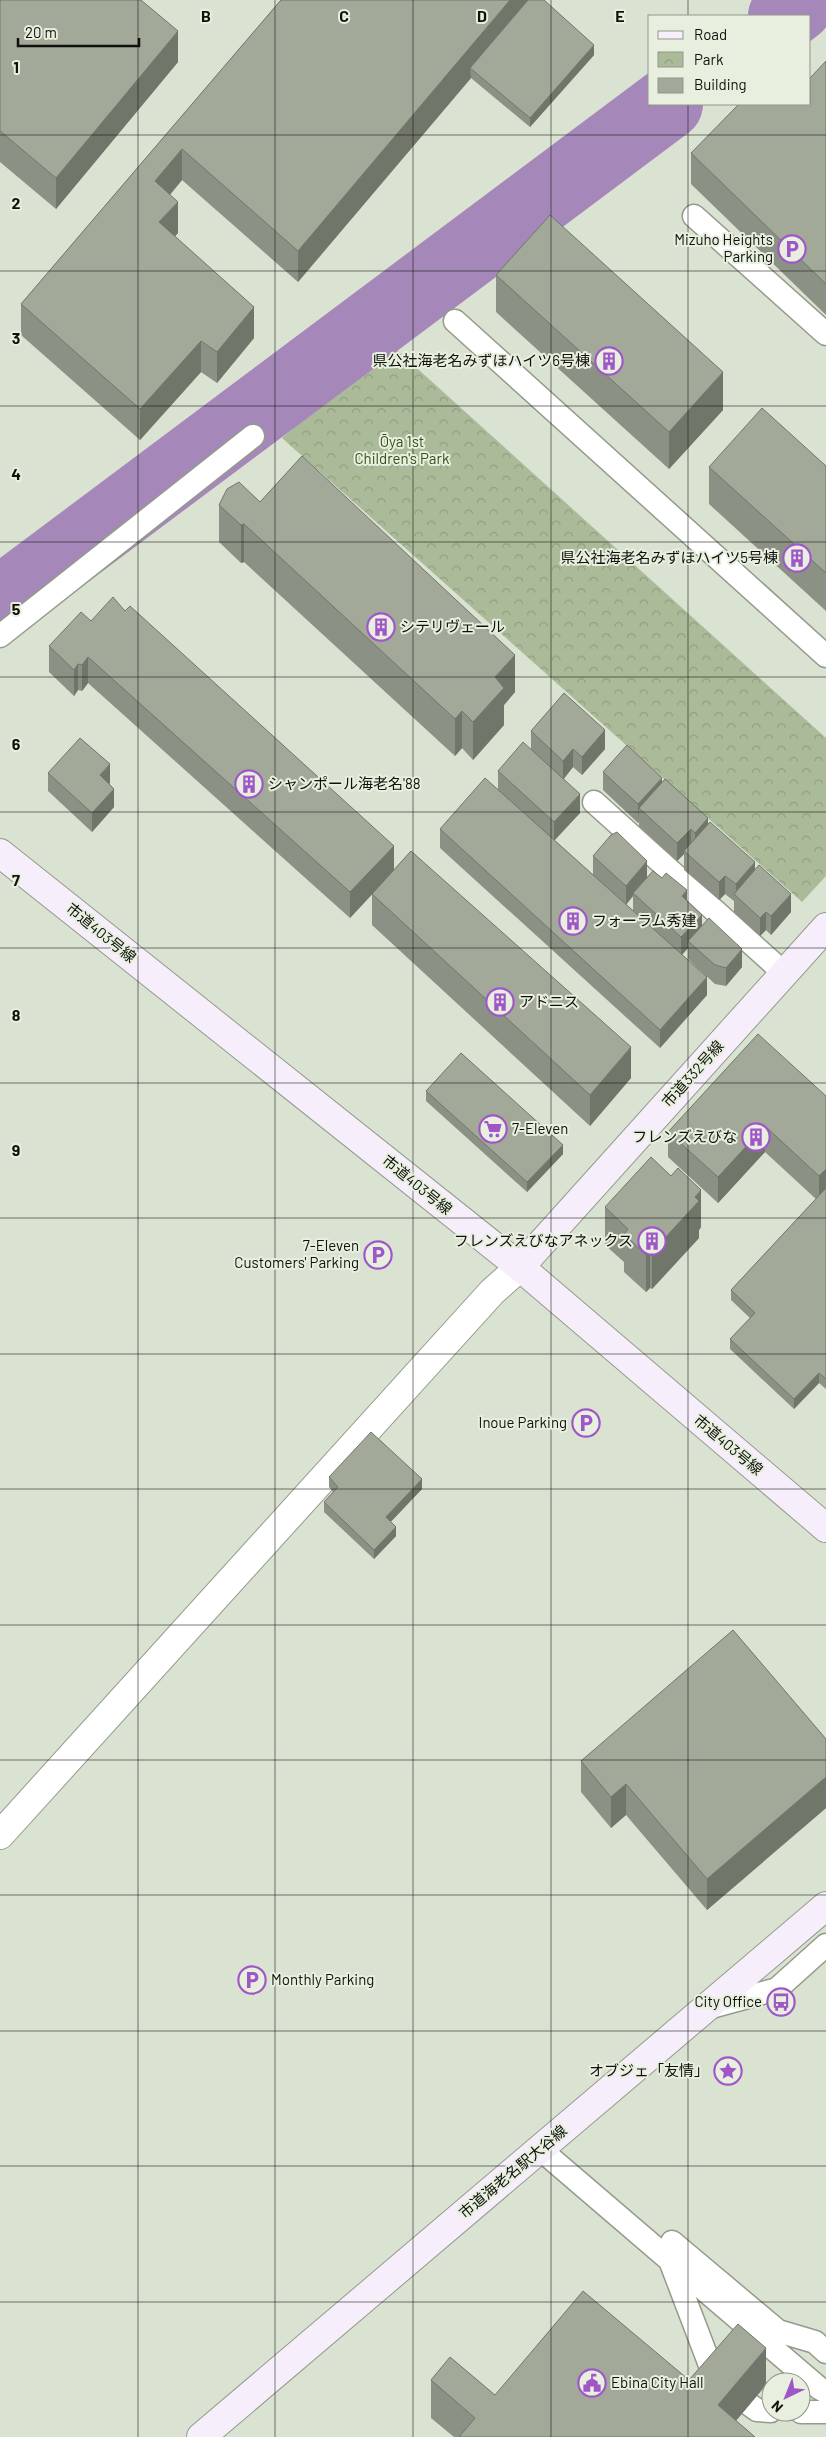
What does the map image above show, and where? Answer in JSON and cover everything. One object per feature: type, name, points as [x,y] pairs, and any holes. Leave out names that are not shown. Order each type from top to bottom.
[{"type":"street","name":"市道403号線","points":[[0,853],[520,1267],[826,1528]]},
{"type":"street","name":"市道332号線","points":[[520,1267],[826,927]]},
{"type":"street","points":[[0,1835],[486,1299],[520,1267]]},
{"type":"street","name":"市道海老名駅大谷線","points":[[201,2437],[826,1906]]},
{"type":"lane","points":[[694,216],[826,334]]},
{"type":"lane","points":[[455,321],[826,656]]},
{"type":"lane","points":[[0,636],[253,436]]},
{"type":"lane","points":[[594,802],[784,973]]},
{"type":"lane","points":[[705,2009],[777,1989],[826,1946]]},
{"type":"lane","points":[[546,2144],[670,2261],[826,2392]]},
{"type":"lane","points":[[546,2144],[778,2331],[815,2342],[826,2352]]},
{"type":"lane","points":[[670,2261],[713,2373],[722,2380]]},
{"type":"lane","points":[[811,2412],[826,2412]]},
{"type":"green space","name":"Ōya 1st Children's Park","points":[[389,343],[826,738],[826,876],[802,902],[282,438]]},
{"type":"building","points":[[0,0],[141,0],[178,31],[56,178],[0,131]]},
{"type":"building","points":[[281,0],[510,0],[298,251],[182,149],[155,181],[178,202],[159,222],[254,307],[217,352],[201,341],[140,409],[21,304]]},
{"type":"building","points":[[528,0],[544,0],[594,45],[530,118],[470,68]]},
{"type":"building","name":"Mizuho Heights Parking","points":[[826,61],[826,284],[691,153],[738,105],[811,105],[811,77]]},
{"type":"building","points":[[550,215],[723,372],[669,432],[496,275]]},
{"type":"building","points":[[762,408],[826,466],[826,573],[709,467]]},
{"type":"building","name":"シテリヴェール","points":[[302,456],[515,655],[495,677],[504,688],[473,722],[462,711],[455,719],[244,524],[241,525],[219,505],[227,489],[239,482],[260,502]]},
{"type":"building","name":"シャンポール海老名'88","points":[[113,597],[125,611],[130,606],[394,846],[350,892],[88,657],[82,665],[78,664],[74,670],[49,646],[81,612],[91,621]]},
{"type":"building","points":[[564,693],[605,730],[582,757],[573,749],[563,761],[531,731]]},
{"type":"building","points":[[80,738],[110,764],[100,775],[114,789],[92,813],[48,773]]},
{"type":"building","points":[[523,742],[580,794],[554,822],[498,771]]},
{"type":"building","points":[[627,745],[662,778],[638,804],[603,772]]},
{"type":"building","name":"フォーラム秀建","points":[[485,778],[707,977],[660,1030],[440,829]]},
{"type":"building","points":[[665,779],[708,818],[695,833],[691,829],[677,843],[639,808]]},
{"type":"building","points":[[710,822],[755,862],[736,884],[725,876],[719,882],[684,851]]},
{"type":"building","points":[[617,832],[647,861],[626,886],[593,856],[611,835]]},
{"type":"building","points":[[411,851],[631,1047],[590,1095],[372,894]]},
{"type":"building","points":[[759,865],[791,894],[771,916],[766,912],[760,918],[734,894]]},
{"type":"building","points":[[653,871],[662,878],[666,873],[687,890],[682,896],[702,915],[681,937],[633,893]]},
{"type":"building","points":[[709,918],[742,949],[726,968],[715,965],[688,941]]},
{"type":"building","name":"フレンズえびな","points":[[758,1034],[826,1096],[826,1169],[819,1176],[765,1126],[718,1177],[668,1132]]},
{"type":"building","points":[[461,1053],[563,1145],[527,1182],[426,1091]]},
{"type":"building","points":[[651,1157],[671,1176],[678,1168],[701,1190],[695,1197],[699,1201],[652,1252],[650,1250],[646,1255],[624,1234],[628,1229],[605,1207]]},
{"type":"building","points":[[826,1188],[826,1379],[819,1373],[794,1399],[730,1339],[755,1313],[731,1290]]},
{"type":"building","points":[[371,1432],[422,1479],[386,1517],[396,1527],[374,1550],[324,1502],[338,1487],[329,1477]]},
{"type":"building","points":[[733,1630],[826,1739],[826,1777],[707,1879],[626,1784],[611,1797],[581,1761]]},
{"type":"building","points":[[583,2291],[689,2380],[738,2324],[766,2348],[718,2405],[755,2437],[459,2437],[475,2418],[431,2380],[450,2357],[495,2395]]},
{"type":"waterway","points":[[785,15],[797,6]]},
{"type":"waterway","points":[[0,603],[666,105]]},
{"type":"place","name":"Mizuho Heights Parking","points":[[792,249]]},
{"type":"place","name":"県公社海老名みずほハイツ6号棟","points":[[609,361]]},
{"type":"place","name":"県公社海老名みずほハイツ5号棟","points":[[797,558]]},
{"type":"place","name":"シテリヴェール","points":[[381,627]]},
{"type":"place","name":"シャンポール海老名'88","points":[[249,784]]},
{"type":"place","name":"フォーラム秀建","points":[[573,921]]},
{"type":"place","name":"アドニス","points":[[500,1002]]},
{"type":"place","name":"7-Eleven","points":[[493,1129]]},
{"type":"place","name":"フレンズえびな","points":[[756,1137]]},
{"type":"place","name":"フレンズえびなアネックス","points":[[652,1241]]},
{"type":"place","name":"7-Eleven Customers' Parking","points":[[378,1255]]},
{"type":"place","name":"Inoue Parking","points":[[586,1423]]},
{"type":"place","name":"Monthly Parking","points":[[252,1980]]},
{"type":"place","name":"City Office","points":[[781,2002]]},
{"type":"place","name":"オブジェ「友情」","points":[[728,2071]]},
{"type":"place","name":"Ebina City Hall","points":[[592,2383]]}]
